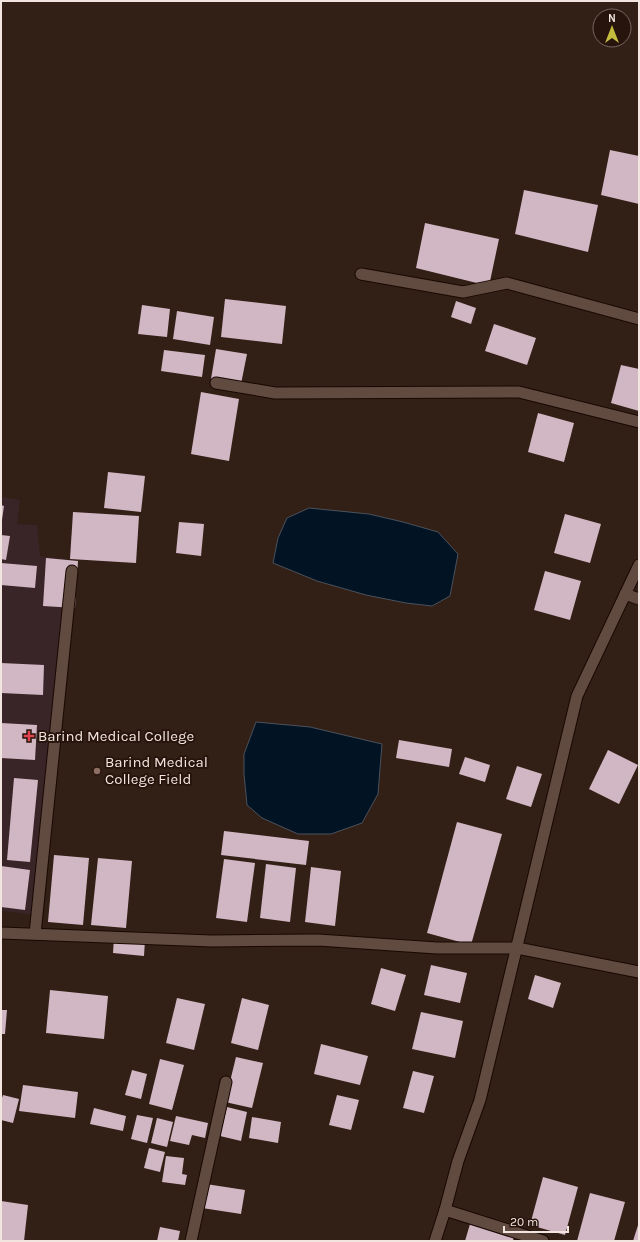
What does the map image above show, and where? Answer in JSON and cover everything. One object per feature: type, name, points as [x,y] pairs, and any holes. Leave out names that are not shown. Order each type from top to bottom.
[{"type":"street","points":[[361,274],[463,292],[507,283],[639,319]]},
{"type":"street","points":[[216,384],[275,393],[519,392],[639,422]]},
{"type":"street","points":[[436,1241],[458,1161],[480,1100],[577,696],[639,565]]},
{"type":"street","points":[[35,934],[72,571]]},
{"type":"street","points":[[625,594],[639,599]]},
{"type":"street","points":[[1,933],[212,941],[318,940],[437,948],[517,948],[639,972]]},
{"type":"street","points":[[192,1241],[226,1082]]},
{"type":"street","points":[[445,1210],[543,1241]]},
{"type":"shaded area","name":"Barind Medical College","points":[[1,497],[20,500],[17,524],[37,525],[40,556],[78,561],[37,915],[1,911]]},
{"type":"water","points":[[309,508],[369,514],[438,532],[458,554],[450,596],[432,606],[406,603],[366,595],[317,581],[273,563],[278,538],[287,518]]},
{"type":"water","points":[[256,722],[310,727],[382,744],[378,794],[362,823],[331,834],[298,834],[262,818],[247,805],[244,754]]},
{"type":"building","points":[[610,150],[639,156],[639,204],[601,195]]},
{"type":"building","points":[[524,190],[598,205],[588,252],[515,234]]},
{"type":"building","points":[[425,223],[499,239],[489,286],[416,268]]},
{"type":"building","points":[[225,299],[286,306],[282,344],[221,337]]},
{"type":"building","points":[[456,301],[476,308],[471,324],[451,317]]},
{"type":"building","points":[[142,305],[170,309],[167,337],[138,334]]},
{"type":"building","points":[[177,311],[214,317],[210,345],[173,339]]},
{"type":"building","points":[[494,324],[536,338],[527,365],[485,351]]},
{"type":"building","points":[[216,349],[247,354],[241,384],[211,379]]},
{"type":"building","points":[[164,350],[205,355],[202,377],[161,371]]},
{"type":"building","points":[[621,365],[639,369],[639,411],[611,403]]},
{"type":"building","points":[[201,392],[239,399],[229,461],[191,454]]},
{"type":"building","points":[[538,413],[574,423],[564,462],[528,452]]},
{"type":"building","points":[[108,472],[145,476],[141,512],[104,508]]},
{"type":"building","points":[[1,505],[4,506],[2,520],[1,519]]},
{"type":"building","points":[[73,512],[139,516],[136,563],[70,559]]},
{"type":"building","points":[[565,514],[601,524],[590,563],[554,553]]},
{"type":"building","points":[[179,522],[204,524],[201,556],[176,553]]},
{"type":"building","points":[[1,535],[10,536],[6,560],[1,559]]},
{"type":"building","points":[[46,558],[78,561],[75,608],[43,606]]},
{"type":"building","points":[[1,563],[37,566],[35,588],[1,585]]},
{"type":"building","points":[[545,571],[581,581],[570,620],[534,610]]},
{"type":"building","points":[[1,663],[44,665],[43,695],[1,693]]},
{"type":"building","points":[[1,723],[37,725],[35,760],[1,758]]},
{"type":"building","points":[[399,740],[452,749],[449,767],[396,758]]},
{"type":"building","points":[[608,750],[638,765],[619,804],[589,789]]},
{"type":"building","points":[[465,757],[490,765],[485,782],[459,774]]},
{"type":"building","points":[[517,766],[542,774],[531,807],[506,799]]},
{"type":"building","points":[[14,778],[38,780],[30,862],[7,860]]},
{"type":"building","points":[[457,822],[502,834],[471,945],[427,933]]},
{"type":"building","points":[[224,831],[309,841],[306,865],[221,855]]},
{"type":"building","points":[[54,855],[89,858],[83,925],[48,922]]},
{"type":"building","points":[[98,858],[132,861],[126,928],[91,925]]},
{"type":"building","points":[[224,859],[255,863],[247,922],[216,918]]},
{"type":"building","points":[[266,864],[296,868],[290,922],[260,918]]},
{"type":"building","points":[[1,866],[30,870],[25,910],[1,907]]},
{"type":"building","points":[[311,867],[341,871],[335,926],[305,922]]},
{"type":"building","points":[[114,937],[145,940],[144,956],[113,953]]},
{"type":"building","points":[[431,965],[467,973],[460,1003],[424,995]]},
{"type":"building","points":[[381,968],[406,975],[395,1011],[371,1004]]},
{"type":"building","points":[[535,975],[561,983],[553,1008],[528,999]]},
{"type":"building","points":[[50,990],[108,996],[104,1039],[46,1033]]},
{"type":"building","points":[[177,998],[205,1004],[194,1050],[166,1043]]},
{"type":"building","points":[[242,998],[269,1005],[258,1050],[231,1043]]},
{"type":"building","points":[[1,1010],[7,1010],[5,1034],[1,1034]]},
{"type":"building","points":[[421,1012],[463,1021],[455,1058],[412,1049]]},
{"type":"building","points":[[321,1044],[368,1056],[360,1085],[314,1074]]},
{"type":"building","points":[[236,1057],[263,1063],[252,1108],[225,1102]]},
{"type":"building","points":[[160,1059],[184,1065],[172,1110],[149,1104]]},
{"type":"building","points":[[132,1070],[147,1074],[141,1099],[125,1095]]},
{"type":"building","points":[[413,1071],[434,1076],[424,1113],[403,1108]]},
{"type":"building","points":[[23,1085],[78,1092],[75,1118],[19,1111]]},
{"type":"building","points":[[3,1095],[19,1099],[13,1123],[1,1120],[1,1101]]},
{"type":"building","points":[[337,1095],[359,1100],[351,1130],[329,1125]]},
{"type":"building","points":[[227,1107],[247,1112],[241,1141],[220,1136]]},
{"type":"building","points":[[94,1108],[126,1116],[123,1131],[90,1124]]},
{"type":"building","points":[[137,1115],[153,1118],[147,1143],[131,1139]]},
{"type":"building","points":[[176,1116],[208,1123],[205,1138],[192,1135],[189,1145],[170,1141]]},
{"type":"building","points":[[252,1117],[281,1122],[278,1143],[249,1138]]},
{"type":"building","points":[[157,1118],[173,1122],[167,1147],[151,1143]]},
{"type":"building","points":[[149,1148],[165,1152],[160,1172],[144,1168]]},
{"type":"building","points":[[166,1156],[184,1158],[182,1174],[187,1175],[185,1185],[162,1182]]},
{"type":"building","points":[[543,1177],[578,1187],[565,1235],[530,1225]]},
{"type":"building","points":[[206,1184],[245,1190],[241,1214],[202,1208]]},
{"type":"building","points":[[590,1193],[625,1202],[614,1241],[577,1241]]},
{"type":"building","points":[[1,1201],[28,1205],[24,1241],[1,1241]]},
{"type":"building","points":[[639,1222],[639,1241],[633,1241]]},
{"type":"building","points":[[470,1224],[514,1236],[513,1241],[465,1241]]},
{"type":"building","points":[[160,1227],[180,1231],[178,1241],[157,1241]]},
{"type":"place","name":"Barind Medical College","points":[[29,736]]},
{"type":"place","name":"Barind Medical College Field","points":[[97,771]]}]
